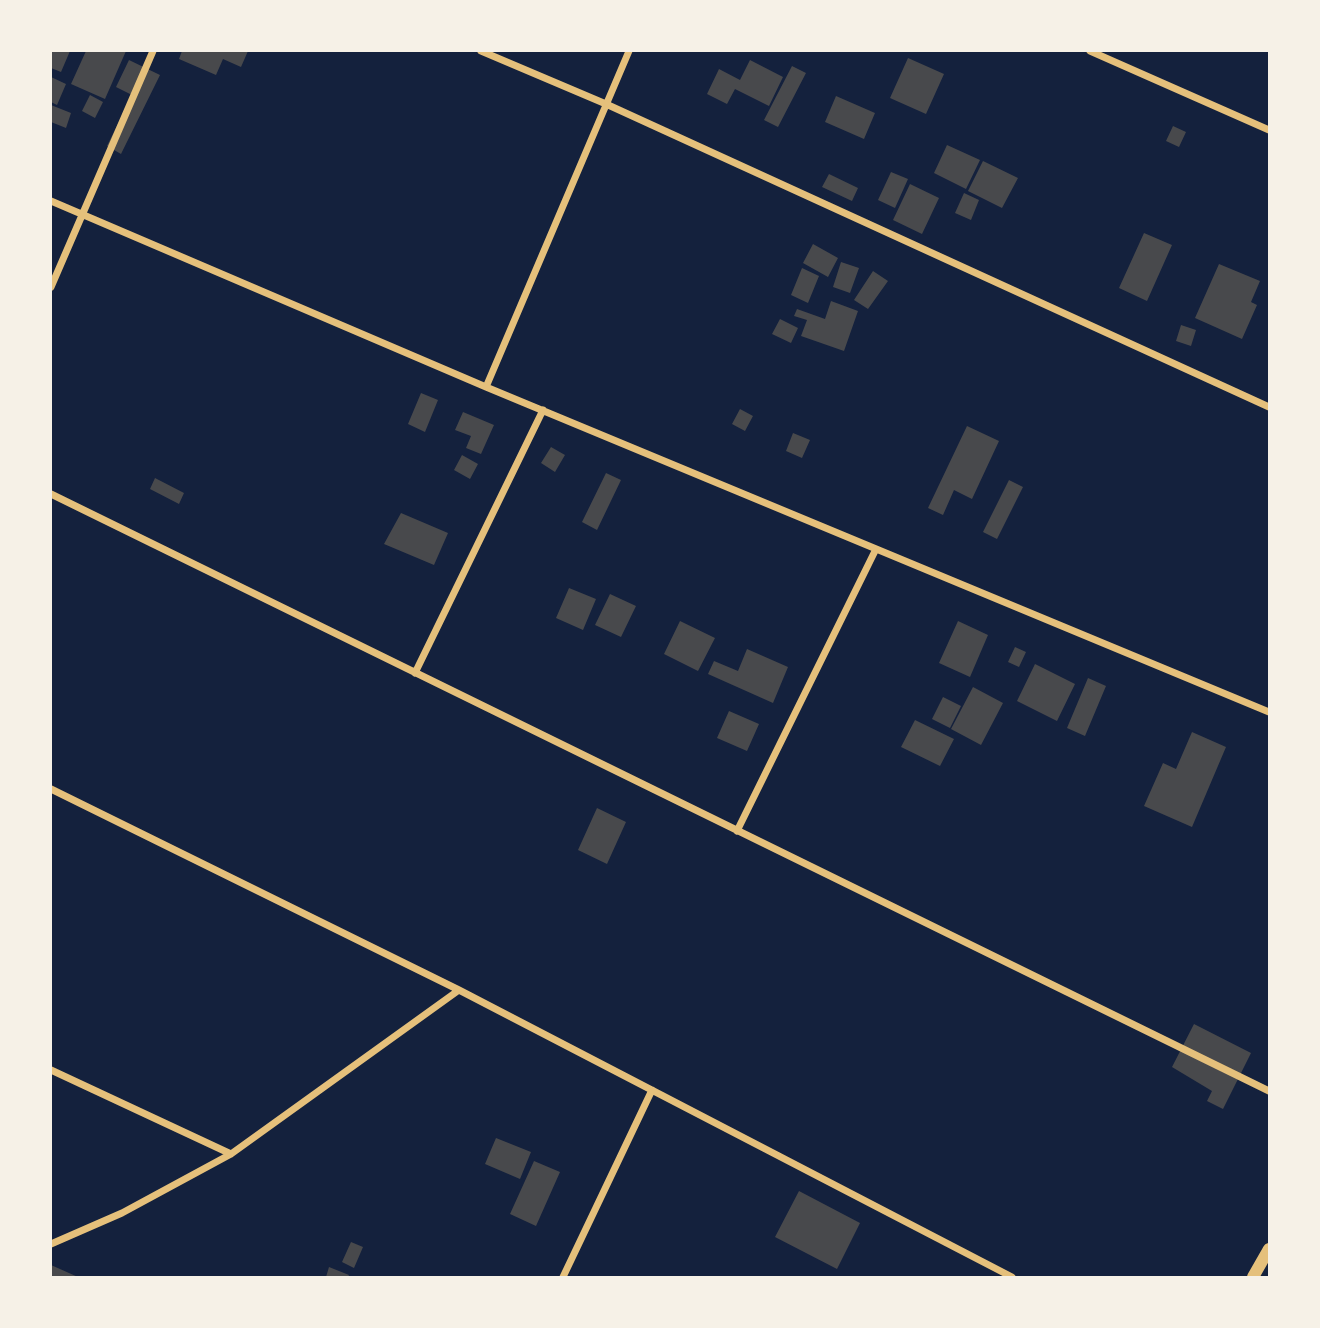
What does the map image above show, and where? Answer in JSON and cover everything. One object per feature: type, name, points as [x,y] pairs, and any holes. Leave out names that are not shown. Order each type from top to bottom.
[{"type":"street","points":[[51,287],[153,51]]},
{"type":"street","points":[[481,51],[606,104],[1269,407]]},
{"type":"street","points":[[486,387],[629,51]]},
{"type":"street","points":[[1090,51],[1269,130]]},
{"type":"street","points":[[51,201],[486,387],[1269,712]]},
{"type":"street","points":[[415,673],[543,410]]},
{"type":"street","points":[[51,494],[1269,1091]]},
{"type":"street","points":[[737,831],[876,550]]},
{"type":"street","points":[[51,789],[459,990],[1012,1277]]},
{"type":"street","points":[[51,1244],[122,1213],[231,1154],[459,990]]},
{"type":"street","points":[[51,1070],[231,1154]]},
{"type":"street","points":[[563,1277],[652,1090]]},
{"type":"street","points":[[1253,1277],[1269,1249]]},
{"type":"building","points":[[51,51],[70,51],[61,72],[51,68]]},
{"type":"building","points":[[86,51],[126,51],[105,99],[71,84]]},
{"type":"building","points":[[182,51],[248,51],[241,67],[223,59],[216,75],[179,59]]},
{"type":"building","points":[[908,58],[944,74],[926,114],[890,98]]},
{"type":"building","points":[[129,60],[160,75],[121,154],[107,146],[132,95],[116,87]]},
{"type":"building","points":[[750,60],[783,77],[769,106],[735,89],[727,104],[707,94],[719,69],[740,80]]},
{"type":"building","points":[[792,66],[806,73],[778,127],[764,120]]},
{"type":"building","points":[[51,77],[66,84],[57,105],[51,102]]},
{"type":"building","points":[[90,95],[103,102],[95,118],[82,111]]},
{"type":"building","points":[[836,96],[875,113],[864,139],[825,122]]},
{"type":"building","points":[[51,105],[71,113],[66,128],[51,122]]},
{"type":"building","points":[[1173,126],[1186,132],[1179,147],[1166,141]]},
{"type":"building","points":[[947,145],[980,160],[966,189],[934,173]]},
{"type":"building","points":[[983,161],[1018,178],[1002,208],[968,191]]},
{"type":"building","points":[[891,172],[908,179],[895,208],[878,200]]},
{"type":"building","points":[[829,174],[858,188],[852,201],[822,187]]},
{"type":"building","points":[[910,184],[939,198],[922,234],[893,220]]},
{"type":"building","points":[[964,193],[979,200],[971,220],[955,213]]},
{"type":"building","points":[[1144,233],[1172,245],[1147,301],[1119,288]]},
{"type":"building","points":[[813,244],[838,258],[828,277],[803,263]]},
{"type":"building","points":[[841,262],[859,268],[850,293],[833,287]]},
{"type":"building","points":[[1219,264],[1260,281],[1251,302],[1257,305],[1242,339],[1195,318]]},
{"type":"building","points":[[802,268],[819,276],[808,303],[791,295]]},
{"type":"building","points":[[873,271],[888,281],[868,309],[854,300]]},
{"type":"building","points":[[831,301],[858,311],[844,351],[801,336],[807,320],[794,316],[797,309],[825,319]]},
{"type":"building","points":[[780,319],[798,328],[791,343],[772,334]]},
{"type":"building","points":[[1181,325],[1196,330],[1191,346],[1176,341]]},
{"type":"building","points":[[421,393],[438,400],[425,432],[408,424]]},
{"type":"building","points":[[740,409],[753,416],[745,431],[732,424]]},
{"type":"building","points":[[463,412],[494,425],[481,454],[466,448],[471,436],[455,430]]},
{"type":"building","points":[[967,426],[999,441],[972,499],[954,490],[943,515],[928,508]]},
{"type":"building","points":[[793,433],[810,440],[802,458],[786,451]]},
{"type":"building","points":[[551,447],[565,455],[555,472],[541,463]]},
{"type":"building","points":[[462,455],[478,464],[470,479],[454,470]]},
{"type":"building","points":[[606,473],[621,480],[597,530],[582,522]]},
{"type":"building","points":[[155,478],[184,493],[179,504],[150,489]]},
{"type":"building","points":[[1009,480],[1023,487],[997,539],[983,532]]},
{"type":"building","points":[[401,513],[448,533],[434,565],[384,544]]},
{"type":"building","points":[[569,588],[596,599],[583,630],[556,618]]},
{"type":"building","points":[[610,594],[636,606],[621,637],[595,625]]},
{"type":"building","points":[[680,621],[715,638],[698,671],[664,654]]},
{"type":"building","points":[[958,621],[988,635],[970,677],[939,663]]},
{"type":"building","points":[[1015,647],[1026,652],[1019,667],[1008,662]]},
{"type":"building","points":[[747,649],[788,667],[773,703],[708,674],[714,661],[738,671]]},
{"type":"building","points":[[1035,664],[1075,684],[1057,721],[1017,701]]},
{"type":"building","points":[[1088,678],[1106,686],[1085,736],[1067,728]]},
{"type":"building","points":[[973,687],[1003,703],[981,745],[951,729]]},
{"type":"building","points":[[943,697],[961,706],[950,728],[932,719]]},
{"type":"building","points":[[729,711],[759,724],[747,751],[717,738]]},
{"type":"building","points":[[915,720],[954,739],[940,766],[901,747]]},
{"type":"building","points":[[1192,732],[1226,747],[1192,827],[1144,806],[1163,763],[1176,769]]},
{"type":"building","points":[[597,808],[626,822],[607,864],[578,850]]},
{"type":"building","points":[[1194,1024],[1251,1053],[1223,1109],[1207,1101],[1212,1091],[1172,1067]]},
{"type":"building","points":[[496,1138],[531,1152],[520,1179],[485,1164]]},
{"type":"building","points":[[534,1161],[560,1172],[536,1226],[510,1214]]},
{"type":"building","points":[[799,1191],[860,1223],[837,1269],[775,1237]]},
{"type":"building","points":[[351,1242],[363,1247],[354,1268],[342,1262]]},
{"type":"building","points":[[51,1265],[78,1277],[51,1277]]},
{"type":"building","points":[[329,1267],[349,1275],[326,1277]]}]
